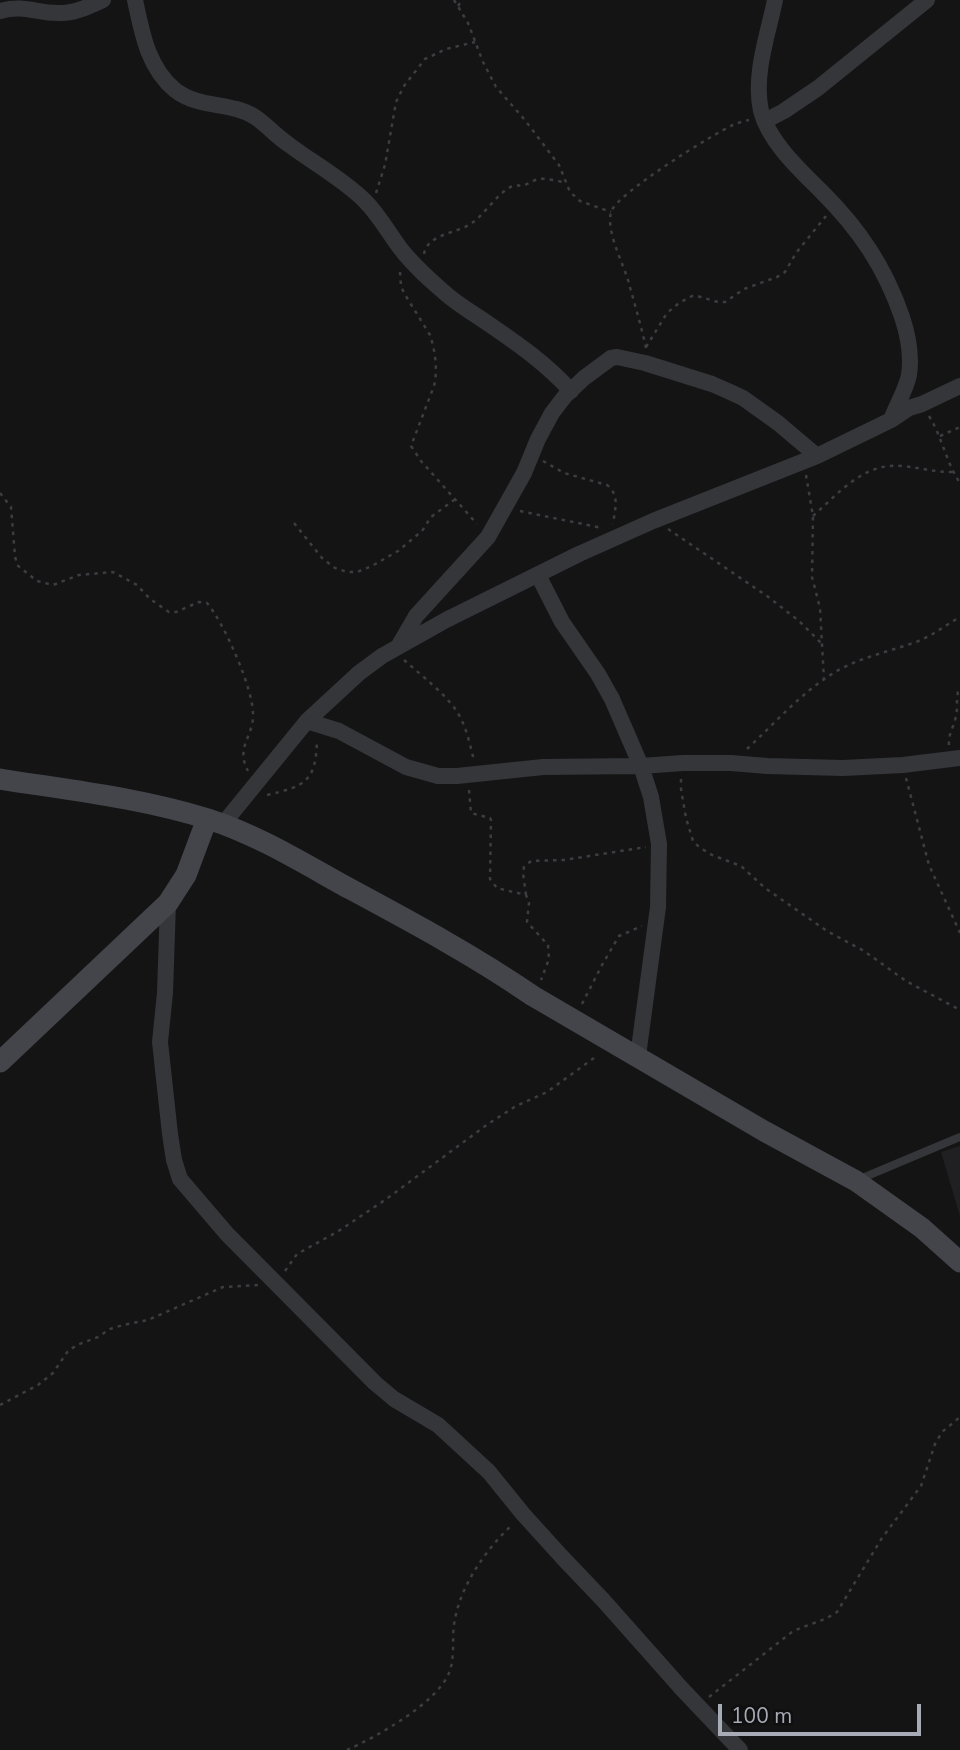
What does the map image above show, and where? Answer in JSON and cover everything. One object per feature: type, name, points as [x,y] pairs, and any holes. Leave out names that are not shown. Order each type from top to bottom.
[{"type":"street","points":[[0,11],[19,8],[46,13],[68,13],[103,0]]},
{"type":"street","points":[[135,0],[144,41],[152,61],[160,75],[175,90],[202,103],[247,112],[348,187],[365,201],[421,271],[450,297],[542,361],[571,391]]},
{"type":"street","points":[[775,0],[759,88],[762,112],[779,144],[796,167],[857,230],[877,259],[895,296],[910,349],[909,376],[891,420]]},
{"type":"street","points":[[765,120],[784,111],[818,88],[927,0]]},
{"type":"street","points":[[396,648],[416,616],[488,537],[524,473],[551,413],[584,378],[611,358],[617,356],[651,364],[712,384],[743,398],[778,423],[811,458]]},
{"type":"street","points":[[0,1062],[168,902],[215,821],[240,802],[359,673],[396,648],[446,620],[579,554],[653,521],[811,458],[891,420],[909,408],[960,386]]},
{"type":"street","points":[[538,575],[562,622],[612,699],[641,765],[651,797],[659,844],[657,918],[638,1056]]},
{"type":"street","points":[[311,722],[354,738],[406,767],[438,776],[543,767],[683,763],[843,768],[903,765],[956,758]]},
{"type":"street","points":[[0,779],[132,800],[215,821],[251,835],[407,920],[764,1131],[856,1181],[922,1228],[960,1262]]},
{"type":"street","points":[[168,902],[165,993],[160,1042],[174,1160],[180,1179],[227,1234],[384,1392],[438,1425],[489,1472],[523,1514],[740,1750]]},
{"type":"lane","points":[[856,1181],[960,1137]]},
{"type":"path","points":[[454,0],[468,23],[496,87],[559,164],[574,197],[611,212]]},
{"type":"path","points":[[458,6],[462,0]]},
{"type":"path","points":[[375,213],[375,194],[385,165],[396,102],[404,86],[425,58],[446,49],[475,42]]},
{"type":"path","points":[[651,364],[612,233],[611,212],[614,206],[639,184],[732,125],[749,119],[765,120]]},
{"type":"path","points":[[421,271],[425,248],[430,241],[472,223],[504,190],[512,186],[528,185],[539,179],[566,183]]},
{"type":"path","points":[[646,347],[667,313],[679,303],[692,296],[724,302],[744,289],[785,272],[834,204]]},
{"type":"path","points":[[401,249],[401,286],[430,335],[436,367],[434,386],[411,446],[414,453],[488,537]]},
{"type":"path","points":[[922,404],[937,429],[953,472],[960,483]]},
{"type":"path","points":[[940,436],[960,427]]},
{"type":"path","points":[[506,507],[530,515],[612,530],[616,497],[612,488],[564,473],[532,453]]},
{"type":"path","points":[[811,458],[813,577],[820,608],[824,680]]},
{"type":"path","points":[[813,516],[853,481],[875,468],[887,465],[953,472]]},
{"type":"path","points":[[0,493],[11,507],[17,565],[37,581],[53,585],[79,575],[113,572],[137,585],[160,608],[169,612],[176,612],[199,602],[207,603],[212,608],[236,658],[252,703],[254,717],[243,748],[243,759],[255,783]]},
{"type":"path","points":[[294,523],[322,558],[335,568],[357,572],[398,551],[422,531],[431,517],[455,499]]},
{"type":"path","points":[[653,521],[766,596],[799,621],[822,644]]},
{"type":"path","points":[[731,763],[796,702],[840,669],[863,658],[912,644],[960,617]]},
{"type":"path","points":[[396,648],[446,698],[457,712],[468,735],[473,775],[470,810],[473,814],[491,820],[489,879],[497,888],[526,895]]},
{"type":"path","points":[[956,758],[948,740],[957,713],[956,701],[960,691]]},
{"type":"path","points":[[240,802],[298,786],[310,777],[316,753],[311,722]]},
{"type":"path","points":[[683,763],[683,803],[690,833],[699,847],[741,866],[765,888],[827,931],[864,951],[906,981],[960,1010]]},
{"type":"path","points":[[903,765],[929,865],[960,933]]},
{"type":"path","points":[[533,996],[545,968],[549,949],[544,939],[527,922],[529,903],[524,867],[531,861],[564,859],[659,844]]},
{"type":"path","points":[[574,1019],[619,936],[657,918]]},
{"type":"path","points":[[0,1405],[38,1385],[53,1373],[68,1351],[110,1329],[148,1320],[223,1287],[276,1284],[298,1254],[385,1200],[488,1124],[547,1092],[614,1042]]},
{"type":"path","points":[[698,1705],[793,1632],[802,1626],[829,1619],[837,1612],[882,1538],[921,1486],[935,1444],[942,1432],[960,1417]]},
{"type":"path","points":[[347,1750],[394,1724],[422,1704],[444,1682],[452,1663],[454,1623],[463,1595],[479,1562],[523,1514]]},
{"type":"shaded area","points":[[960,1146],[960,1216],[941,1152]]}]
